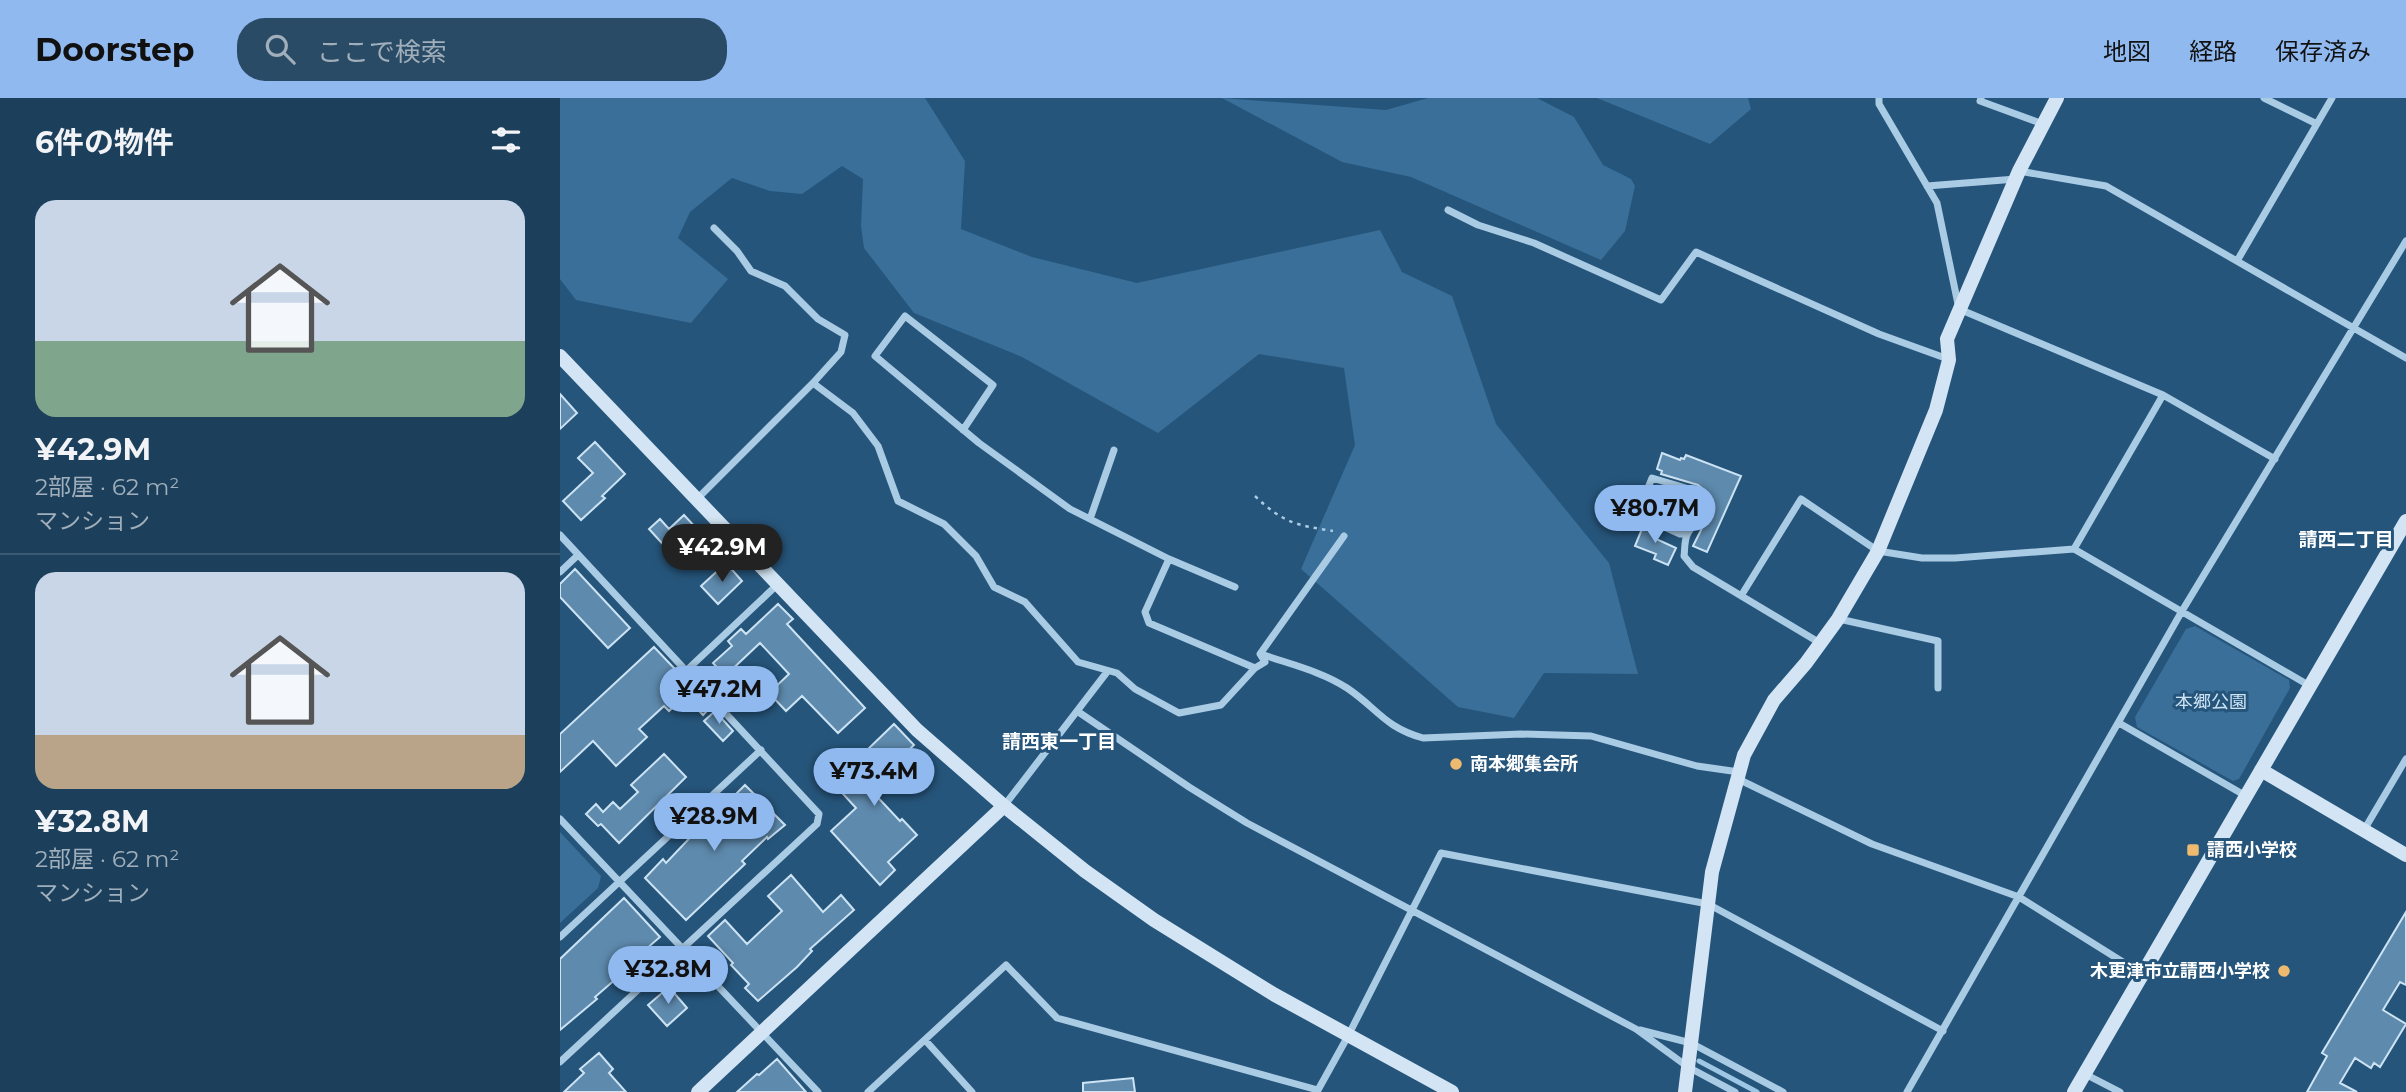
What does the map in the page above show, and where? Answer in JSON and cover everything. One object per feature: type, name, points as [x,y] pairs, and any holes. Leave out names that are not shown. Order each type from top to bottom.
[{"type":"street","points":[[1879,98],[1879,104],[1937,202],[1959,309]]},
{"type":"street","points":[[1981,98],[1980,101],[2043,124]]},
{"type":"street","points":[[1685,1092],[1712,872],[1744,755],[1774,699],[1838,619],[1878,551],[1936,410],[1949,360],[1947,339],[2017,175],[2057,98]]},
{"type":"street","points":[[2264,98],[2317,124]]},
{"type":"street","points":[[2237,261],[2332,98]]},
{"type":"street","points":[[1927,187],[2017,175],[2106,186],[2406,358]]},
{"type":"street","points":[[1448,210],[1478,225],[1534,243],[1661,300],[1696,252],[1879,334],[1949,360]]},
{"type":"street","points":[[697,499],[841,352],[845,335],[818,319],[785,286],[751,271],[737,251],[714,228]]},
{"type":"street","points":[[1907,1092],[2182,611],[2406,241]]},
{"type":"street","points":[[1959,309],[2164,395],[2275,459]]},
{"type":"street","points":[[963,430],[993,385],[905,316],[875,356],[963,430],[1070,509],[1169,559],[1235,587]]},
{"type":"street","points":[[561,360],[918,730],[1004,806],[1085,872],[1154,920],[1275,995],[1452,1092]]},
{"type":"street","points":[[813,383],[852,413],[878,446],[898,501],[944,524],[976,556],[994,587],[1025,602],[1078,662],[1117,673],[1135,689],[1179,713],[1221,705],[1255,668],[1265,662],[1260,654]]},
{"type":"street","points":[[2074,549],[2164,395]]},
{"type":"street","points":[[1090,519],[1114,450]]},
{"type":"street","points":[[1687,534],[1680,534],[1640,516],[1641,505],[1652,478],[1696,491],[1703,496],[1693,528],[1687,534],[1684,556],[1693,567],[1820,643]]},
{"type":"street","points":[[1741,596],[1801,499],[1878,551],[1922,558],[1955,558],[2074,549],[2310,686]]},
{"type":"street","points":[[2074,1092],[2406,521]]},
{"type":"street","points":[[560,535],[817,810],[819,819],[817,824],[560,1062]]},
{"type":"street","points":[[1260,654],[1344,536]]},
{"type":"street","points":[[560,572],[578,555]]},
{"type":"street","points":[[1169,559],[1145,612],[1149,623],[1255,668]]},
{"type":"street","points":[[687,670],[778,584]]},
{"type":"street","points":[[1838,619],[1938,641],[1938,688]]},
{"type":"street","points":[[1260,654],[1316,673],[1347,688],[1388,723],[1408,734],[1423,738],[1521,734],[1591,736],[1738,775],[1872,845],[2019,897],[2143,974]]},
{"type":"street","points":[[698,1092],[1004,806],[1107,672]]},
{"type":"street","points":[[1077,711],[1189,787],[1247,822],[1636,1029],[1688,1067],[1735,1092]]},
{"type":"street","points":[[2119,723],[2246,796]]},
{"type":"street","points":[[560,937],[761,750]]},
{"type":"street","points":[[2364,830],[2406,760]]},
{"type":"street","points":[[2261,770],[2406,855]]},
{"type":"street","points":[[560,819],[818,1092]]},
{"type":"street","points":[[868,1092],[1006,965],[1057,1018],[1318,1090],[1348,1037],[1441,853],[1708,904],[1943,1031]]},
{"type":"street","points":[[1636,1029],[1691,1043],[1783,1092]]},
{"type":"street","points":[[925,1040],[972,1092]]},
{"type":"street","points":[[2085,1074],[2120,1092]]},
{"type":"path","points":[[1255,496],[1282,519],[1344,536]]},
{"type":"green space","points":[[560,98],[925,98],[965,161],[961,229],[1032,257],[1137,283],[1380,230],[1402,272],[1452,296],[1496,424],[1609,563],[1638,674],[1544,673],[1514,718],[1458,707],[1301,569],[1355,445],[1344,368],[1259,354],[1158,433],[1022,357],[914,313],[864,248],[861,226],[863,179],[842,166],[802,194],[770,191],[732,178],[690,212],[678,238],[728,279],[691,323],[576,300],[560,279]]},
{"type":"green space","points":[[1222,98],[1386,110],[1428,98],[1537,98],[1574,117],[1603,165],[1631,179],[1635,186],[1625,231],[1601,260],[1411,177],[1342,162]]},
{"type":"green space","points":[[1597,98],[1748,98],[1751,109],[1710,144]]},
{"type":"green space","name":"本郷公園","points":[[2195,626],[2289,680],[2290,688],[2239,779],[2233,781],[2137,727],[2135,717],[2186,629]]},
{"type":"green space","points":[[560,832],[601,876],[598,888],[560,923]]},
{"type":"building","points":[[560,394],[577,413],[560,429]]},
{"type":"building","points":[[595,442],[625,474],[602,496],[605,498],[581,520],[563,501],[593,473],[578,458]]},
{"type":"building","points":[[1662,453],[1680,460],[1686,455],[1741,476],[1707,552],[1693,546],[1702,528],[1699,527],[1707,508],[1709,494],[1698,485],[1661,474],[1662,471],[1657,469]]},
{"type":"building","points":[[1657,486],[1697,499],[1688,522],[1664,512],[1662,519],[1648,513]]},
{"type":"building","points":[[684,515],[697,529],[671,553],[649,529],[660,519],[669,529]]},
{"type":"building","points":[[1644,524],[1657,531],[1654,538],[1676,548],[1668,565],[1654,559],[1656,554],[1635,546]]},
{"type":"building","points":[[726,563],[742,581],[718,604],[701,586]]},
{"type":"building","points":[[575,569],[630,628],[608,648],[560,597],[560,584]]},
{"type":"building","points":[[778,604],[793,619],[787,624],[865,708],[838,733],[802,696],[786,711],[769,693],[789,674],[760,643],[725,676],[713,663],[732,646],[728,641],[741,629],[746,634]]},
{"type":"building","points":[[654,647],[711,707],[703,715],[685,696],[669,711],[664,706],[639,729],[647,737],[616,766],[593,741],[560,772],[560,734]]},
{"type":"building","points":[[715,711],[733,731],[723,741],[704,721]]},
{"type":"building","points":[[894,724],[914,745],[869,788],[917,835],[888,862],[895,870],[880,885],[831,831],[856,808],[833,783]]},
{"type":"building","points":[[664,754],[686,777],[619,843],[601,824],[598,826],[586,814],[596,804],[603,812],[613,802],[620,809],[638,792],[631,785]]},
{"type":"building","points":[[745,785],[785,825],[768,839],[767,837],[742,861],[745,864],[686,920],[645,878],[663,859],[666,863],[703,824],[706,827],[735,799],[733,797]]},
{"type":"building","points":[[791,875],[823,912],[841,895],[854,910],[810,949],[812,951],[797,967],[758,1001],[745,988],[749,984],[731,965],[733,963],[708,936],[725,920],[747,944],[782,911],[768,896]]},
{"type":"building","points":[[624,898],[660,937],[595,997],[597,999],[560,1030],[560,959]]},
{"type":"building","points":[[2406,912],[2406,985],[2400,982],[2383,1010],[2406,1024],[2380,1067],[2374,1063],[2371,1068],[2355,1058],[2340,1083],[2357,1092],[2307,1092],[2327,1056],[2322,1053]]},
{"type":"building","points":[[669,987],[687,1008],[667,1026],[648,1005]]},
{"type":"building","points":[[599,1053],[613,1069],[609,1073],[626,1092],[564,1092],[584,1073],[580,1069]]},
{"type":"building","points":[[777,1059],[806,1092],[737,1092],[757,1074]]},
{"type":"building","points":[[1133,1078],[1135,1092],[1083,1092],[1083,1083]]},
{"type":"waterway","points":[[1699,1061],[1757,1092]]},
{"type":"place","name":"南本郷集会所","points":[[1456,764]]},
{"type":"place","name":"請西小学校","points":[[2193,850]]},
{"type":"place","name":"木更津市立請西小学校","points":[[2284,971]]},
{"type":"district","name":"請西二丁目","points":[[2346,539]]},
{"type":"district","name":"請西東一丁目","points":[[1059,741]]}]
